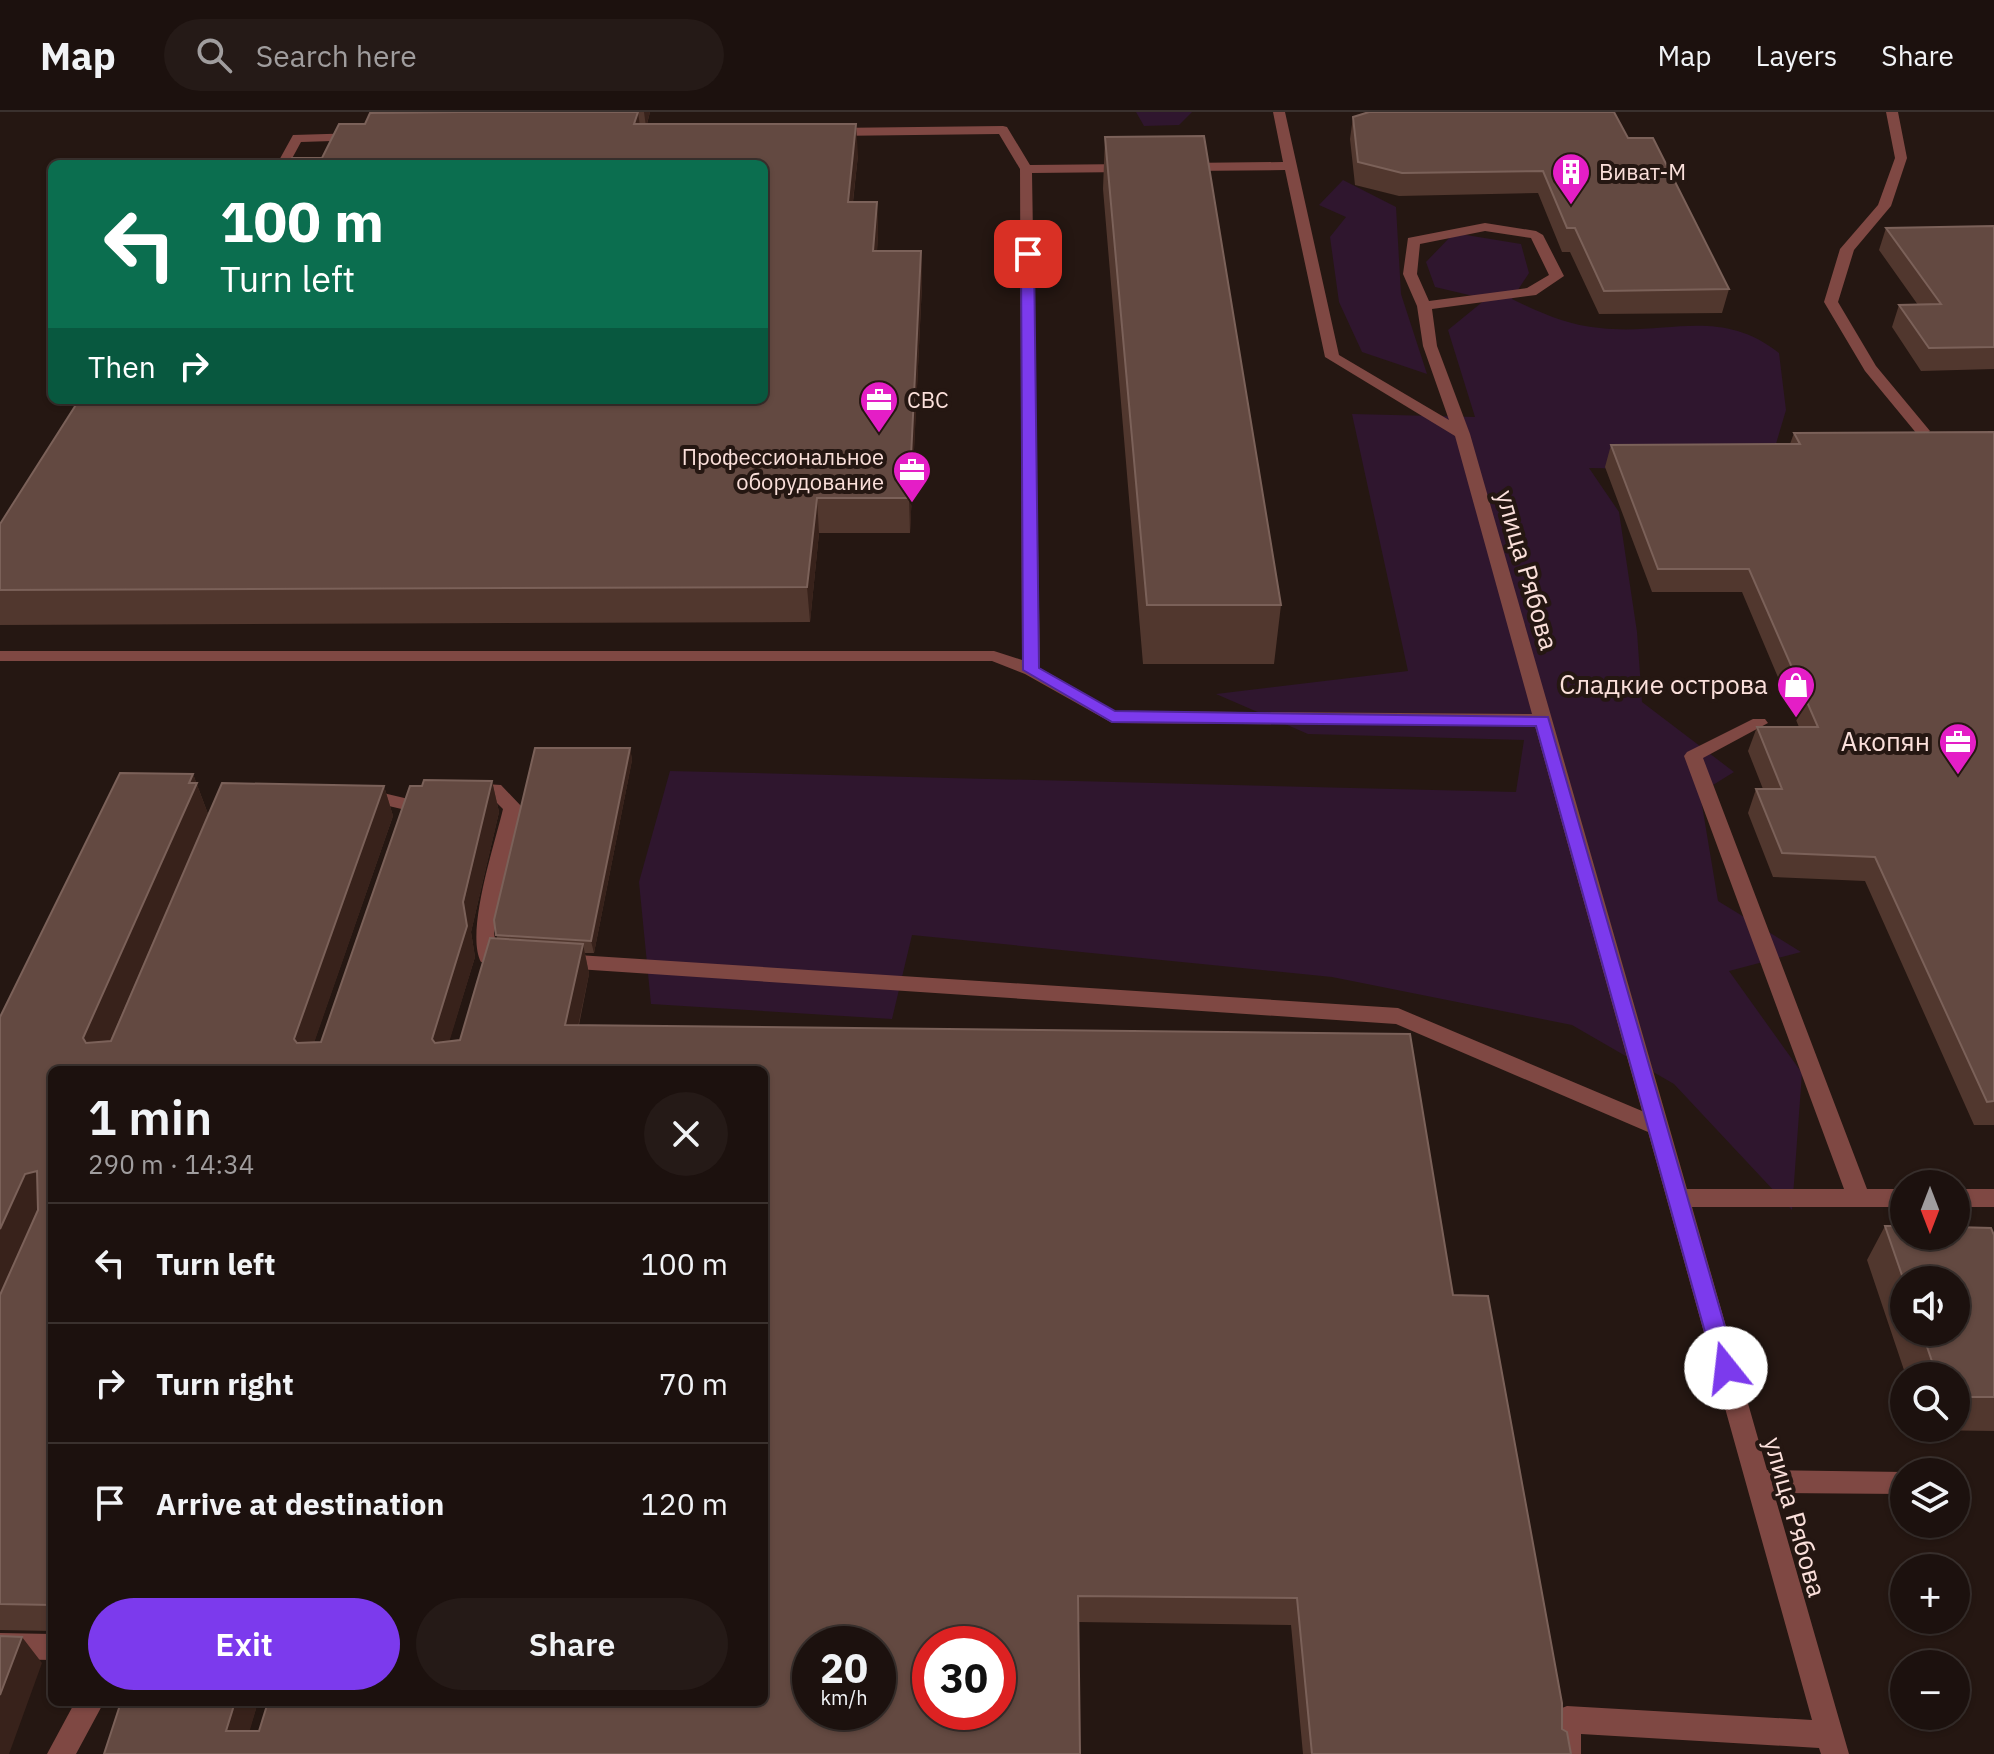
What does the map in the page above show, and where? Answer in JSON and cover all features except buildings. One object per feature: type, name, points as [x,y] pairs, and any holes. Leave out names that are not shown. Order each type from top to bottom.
[{"type":"street","points":[[1279,112],[1332,357],[1462,434]]},
{"type":"street","points":[[1892,112],[1901,158],[1884,206],[1847,249],[1831,302],[1870,368],[1922,431]]},
{"type":"street","points":[[815,132],[1003,130],[1026,169],[1031,670]]},
{"type":"street","points":[[285,160],[297,138],[376,137]]},
{"type":"street","points":[[1026,169],[1291,166]]},
{"type":"street","name":"улица Рябова","points":[[1424,306],[1531,292],[1557,276],[1536,235],[1485,227],[1413,241],[1410,274],[1424,306],[1430,346],[1462,434],[1832,1745]]},
{"type":"street","points":[[0,656],[994,656],[1031,670],[1112,717],[1543,720]]},
{"type":"street","points":[[1759,723],[1693,756],[1859,1198]]},
{"type":"street","points":[[455,789],[494,789],[513,807],[484,933],[492,962]]},
{"type":"street","points":[[349,794],[365,794],[413,808]]},
{"type":"street","points":[[536,960],[1398,1016],[1658,1127]]},
{"type":"street","points":[[1678,1198],[1890,1198]]},
{"type":"street","points":[[1970,1198],[1994,1198]]},
{"type":"street","points":[[1758,1481],[1890,1483]]},
{"type":"street","points":[[0,1646],[48,1647]]},
{"type":"street","points":[[61,1754],[88,1706]]},
{"type":"street","points":[[1567,1754],[1567,1720],[1832,1745]]},
{"type":"shaded area","points":[[1136,112],[1192,112],[1179,125],[1144,126]]},
{"type":"shaded area","points":[[1343,180],[1396,207],[1401,294],[1427,374],[1362,352],[1339,302],[1330,237],[1346,217],[1319,205]]},
{"type":"shaded area","points":[[1454,233],[1521,244],[1529,273],[1512,299],[1554,318],[1588,326],[1624,329],[1692,326],[1735,330],[1779,353],[1786,410],[1768,471],[1589,468],[1619,512],[1637,632],[1642,702],[1734,772],[1700,793],[1718,901],[1801,952],[1729,971],[1802,1073],[1792,1210],[1674,1084],[1572,1025],[1332,977],[912,935],[892,1019],[651,1004],[639,882],[670,771],[1516,792],[1524,740],[1308,734],[1216,694],[1408,671],[1352,414],[1475,417],[1448,330],[1486,299],[1435,287],[1426,262]]},
{"type":"place","name":"Виват-М","points":[[1571,206]]},
{"type":"place","name":"СВС","points":[[879,434]]},
{"type":"place","name":"Профессиональное оборудование","points":[[912,504]]},
{"type":"place","name":"Сладкие острова","points":[[1796,719]]},
{"type":"place","name":"Акопян","points":[[1958,776]]},
{"type":"route","points":[[1028,254],[1031,670],[1112,717],[1543,720],[1726,1368]]}]
